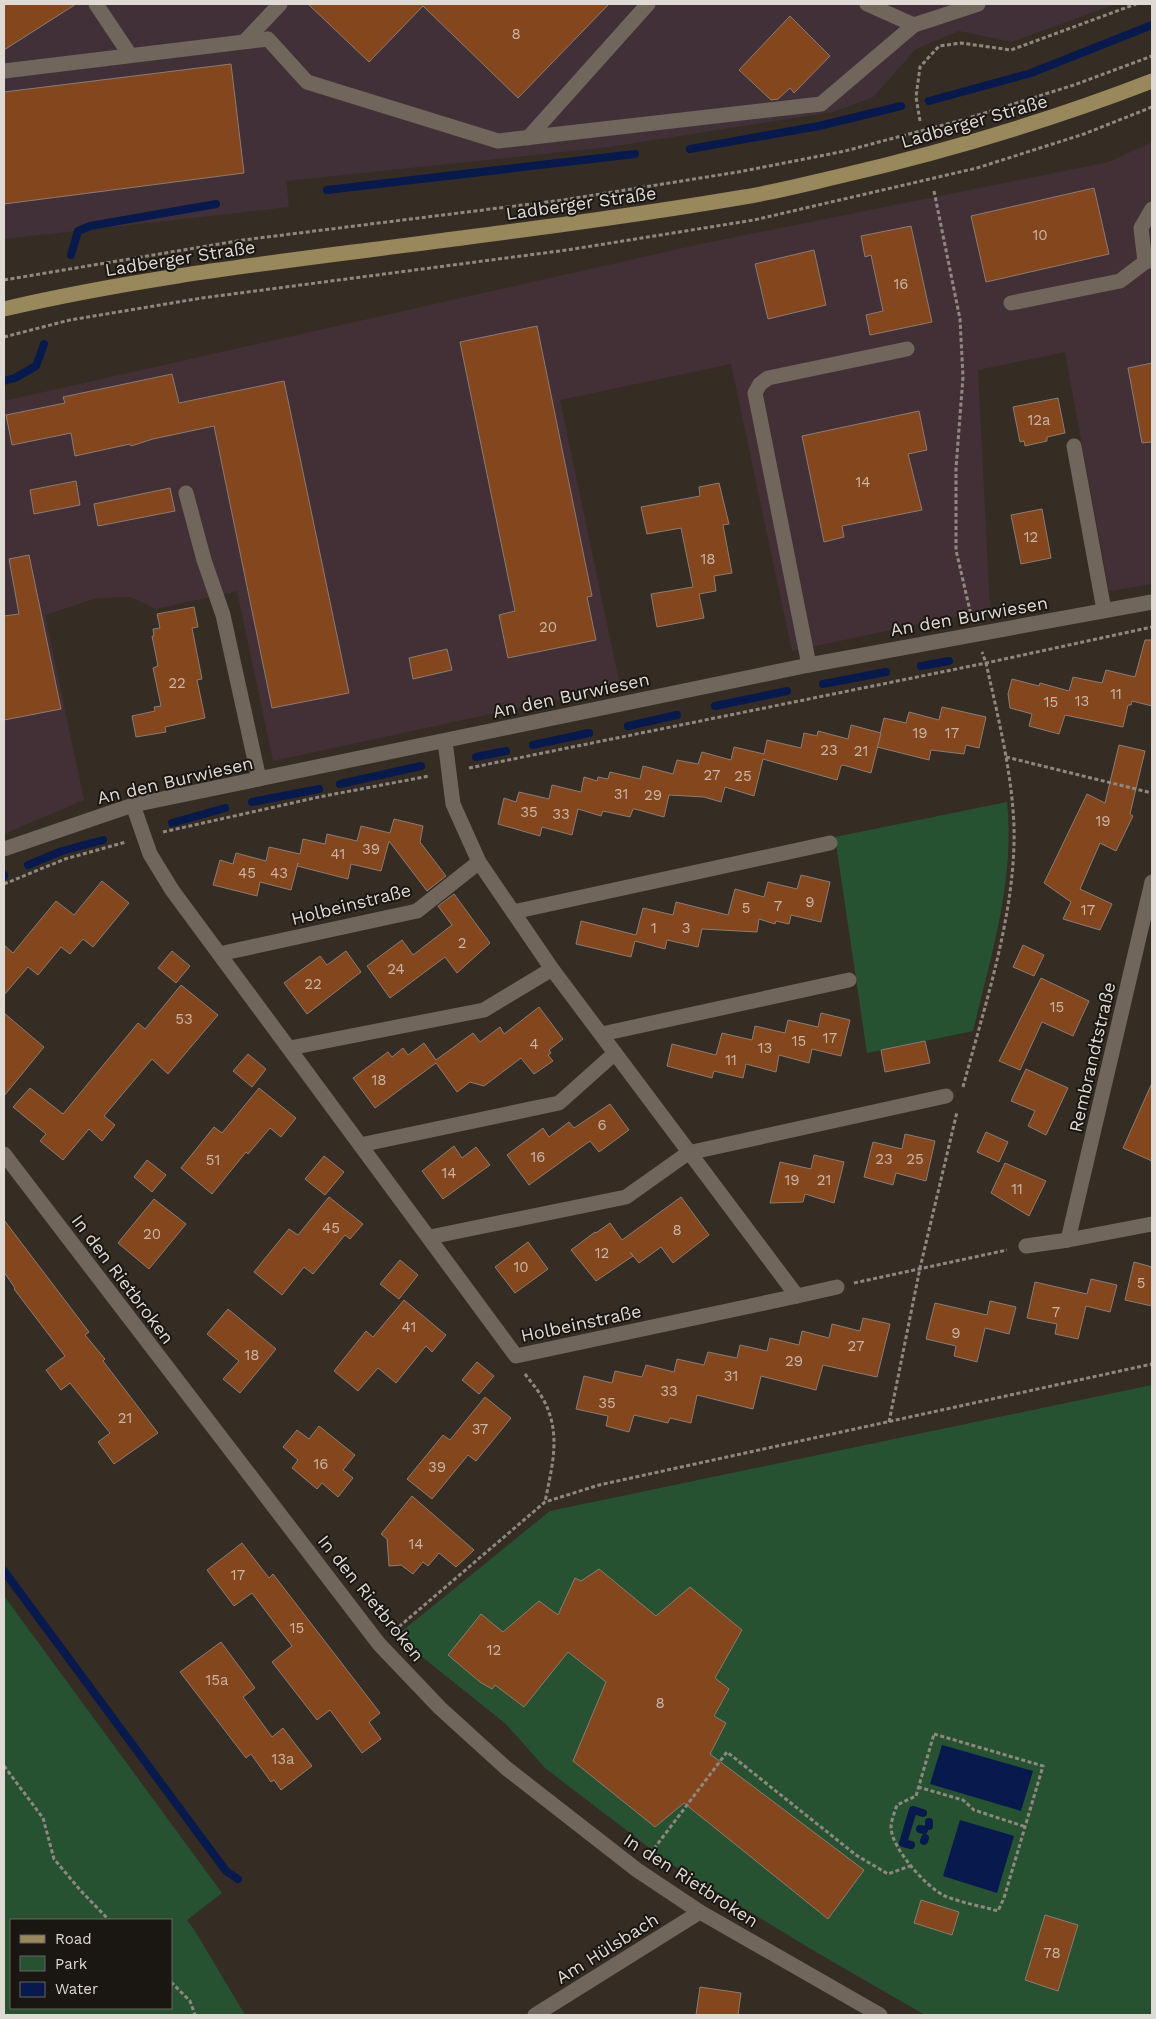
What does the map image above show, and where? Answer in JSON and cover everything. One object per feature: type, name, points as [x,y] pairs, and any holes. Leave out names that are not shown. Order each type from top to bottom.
[{"type":"main road","name":"Ladberger Straße","points":[[4,309],[40,300],[198,272],[567,224],[748,197],[889,165],[971,143],[1081,109],[1152,81]]},
{"type":"street","points":[[96,4],[130,55]]},
{"type":"street","points":[[245,41],[280,4]]},
{"type":"street","points":[[528,138],[648,4]]},
{"type":"street","points":[[867,4],[914,25]]},
{"type":"street","points":[[4,70],[268,38],[307,82],[498,141],[821,104],[914,25],[978,4]]},
{"type":"street","points":[[1011,303],[1120,281],[1148,261],[1141,228],[1152,210]]},
{"type":"street","points":[[809,665],[755,393],[760,384],[768,378],[907,349]]},
{"type":"street","points":[[1074,446],[1104,610]]},
{"type":"street","points":[[186,493],[204,560],[223,615],[259,780]]},
{"type":"street","name":"An den Burwiesen","points":[[4,849],[133,806],[809,665],[1152,602]]},
{"type":"street","points":[[445,741],[453,804],[478,862],[552,969],[797,1296]]},
{"type":"street","name":"Holbeinstraße","points":[[133,806],[150,854],[172,890],[516,1356],[837,1287]]},
{"type":"street","points":[[513,912],[830,843]]},
{"type":"street","name":"Holbeinstraße","points":[[219,954],[416,911],[478,862]]},
{"type":"street","name":"Rembrandtstraße","points":[[1068,1240],[1152,882]]},
{"type":"street","points":[[290,1048],[484,1010],[552,969]]},
{"type":"street","points":[[602,1034],[849,980]]},
{"type":"street","points":[[360,1145],[559,1103],[614,1053]]},
{"type":"street","points":[[430,1237],[626,1197],[688,1153],[946,1096]]},
{"type":"street","name":"In den Rietbroken","points":[[4,1154],[379,1644],[440,1708],[506,1768],[637,1870],[700,1912],[880,2015]]},
{"type":"street","points":[[1026,1246],[1152,1224]]},
{"type":"street","name":"Am Hülsbach","points":[[535,2015],[700,1912]]},
{"type":"path","points":[[920,121],[916,97],[920,67],[939,46],[961,43],[1011,50],[1136,4]]},
{"type":"path","points":[[4,280],[243,240],[563,200],[738,172],[845,151],[962,120],[1074,85],[1152,56]]},
{"type":"path","points":[[934,191],[960,319],[963,376],[956,468],[956,550],[975,633],[986,663],[1006,757],[1014,829],[1010,895],[1002,938],[963,1088]]},
{"type":"path","points":[[4,884],[65,859],[144,836],[319,797],[986,663],[1152,627]]},
{"type":"path","points":[[1006,757],[1152,793]]},
{"type":"path","points":[[889,1422],[920,1268],[959,1106]]},
{"type":"path","points":[[837,1287],[1026,1246]]},
{"type":"path","points":[[516,1356],[522,1370],[543,1399],[554,1426],[555,1450],[545,1502]]},
{"type":"path","points":[[379,1644],[545,1502],[599,1485],[1152,1364]]},
{"type":"path","points":[[934,1734],[1043,1766],[1026,1827],[1004,1898],[998,1911],[944,1896],[930,1887],[910,1866],[898,1846],[891,1828],[897,1805],[916,1796],[934,1734]]},
{"type":"path","points":[[648,1856],[727,1752],[856,1855],[888,1874],[910,1866]]},
{"type":"path","points":[[4,1766],[43,1818],[54,1859],[81,1892],[108,1919]]},
{"type":"path","points":[[918,1787],[963,1800],[974,1810],[1026,1827]]},
{"type":"path","points":[[172,1983],[190,2001],[195,2015]]},
{"type":"shaded area","points":[[4,4],[1115,4],[1012,42],[959,31],[916,49],[873,97],[833,112],[609,147],[286,181],[289,207],[4,239]]},
{"type":"shaded area","points":[[1152,142],[1152,584],[1109,591],[1065,352],[978,370],[990,609],[792,651],[731,364],[560,400],[620,686],[273,761],[237,591],[156,609],[131,597],[97,598],[45,615],[84,800],[4,834],[4,401],[701,244],[1109,162]]},
{"type":"green space","points":[[1007,802],[1009,831],[1005,889],[994,946],[973,1031],[867,1053],[835,837]]},
{"type":"green space","points":[[1152,1385],[1152,2015],[925,2015],[816,1952],[668,1862],[545,1768],[506,1724],[396,1636],[550,1511]]},
{"type":"green space","points":[[4,1596],[222,1893],[187,1920],[245,2015],[4,2015]]},
{"type":"water","points":[[942,1745],[1033,1771],[1021,1811],[930,1784]]},
{"type":"water","points":[[960,1820],[1014,1836],[997,1893],[943,1876]]},
{"type":"building","points":[[4,4],[76,4],[4,50]]},
{"type":"building","points":[[308,4],[609,4],[518,98],[423,6],[369,62]]},
{"type":"building","points":[[790,16],[830,56],[794,93],[790,88],[778,99],[771,100],[739,70]]},
{"type":"building","points":[[231,64],[244,173],[4,204],[4,92]]},
{"type":"building","points":[[1094,188],[1109,254],[986,282],[971,216]]},
{"type":"building","points":[[911,226],[932,322],[870,335],[866,315],[883,311],[871,255],[865,257],[861,236]]},
{"type":"building","points":[[814,250],[826,305],[768,319],[755,264]]},
{"type":"building","points":[[537,326],[592,596],[587,597],[596,640],[508,658],[499,615],[515,611],[460,342]]},
{"type":"building","points":[[1152,363],[1152,442],[1142,443],[1128,368]]},
{"type":"building","points":[[172,374],[179,403],[284,381],[349,693],[272,708],[214,426],[153,439],[131,446],[130,444],[75,456],[71,433],[12,445],[6,415],[65,403],[63,397]]},
{"type":"building","points":[[1058,398],[1065,433],[1047,437],[1047,441],[1025,446],[1024,441],[1020,442],[1013,407]]},
{"type":"building","points":[[919,411],[927,450],[908,454],[922,510],[842,526],[844,537],[824,542],[802,436]]},
{"type":"building","points":[[76,481],[80,505],[34,514],[30,490]]},
{"type":"building","points":[[719,483],[729,524],[723,525],[732,573],[714,576],[716,591],[699,594],[704,618],[657,627],[651,594],[693,587],[681,528],[647,534],[641,507],[700,496],[699,487]]},
{"type":"building","points":[[170,488],[175,511],[98,526],[94,504]]},
{"type":"building","points":[[1042,509],[1051,558],[1021,564],[1011,515]]},
{"type":"building","points":[[29,555],[61,709],[4,720],[4,616],[19,614],[9,559]]},
{"type":"building","points":[[194,607],[198,627],[192,628],[202,679],[197,680],[205,718],[165,727],[166,732],[136,737],[132,716],[155,711],[154,707],[161,706],[153,668],[158,666],[152,636],[154,636],[153,629],[160,628],[157,614]]},
{"type":"building","points":[[1145,640],[1152,640],[1152,706],[1132,701],[1131,705],[1128,705],[1123,727],[1065,715],[1059,734],[1029,726],[1032,714],[1010,708],[1008,694],[1012,679],[1039,686],[1040,683],[1069,691],[1073,677],[1102,683],[1106,670],[1135,677]]},
{"type":"building","points":[[447,649],[452,670],[413,679],[409,658]]},
{"type":"building","points":[[942,707],[986,717],[979,748],[966,745],[964,754],[931,750],[929,760],[877,747],[884,718],[906,723],[909,712],[939,720]]},
{"type":"building","points":[[851,725],[881,733],[871,773],[843,765],[837,780],[763,759],[754,796],[725,787],[721,802],[704,797],[669,795],[664,817],[635,809],[633,809],[630,817],[603,811],[601,816],[578,809],[572,835],[542,827],[540,836],[498,824],[504,798],[516,802],[519,792],[549,799],[552,785],[581,792],[584,777],[597,781],[598,777],[608,779],[610,772],[640,779],[643,766],[673,774],[677,760],[698,764],[702,752],[731,760],[734,747],[764,754],[767,740],[801,748],[804,733],[817,736],[818,731],[848,739]]},
{"type":"building","points":[[1119,745],[1145,751],[1130,814],[1133,816],[1116,851],[1100,843],[1080,889],[1112,904],[1100,930],[1063,919],[1071,902],[1044,883],[1087,794],[1105,803]]},
{"type":"building","points":[[394,819],[423,826],[420,842],[446,876],[427,891],[389,841],[381,871],[351,864],[348,879],[297,866],[291,890],[260,882],[257,896],[213,885],[220,860],[233,864],[236,853],[266,861],[269,847],[300,854],[303,839],[325,844],[327,834],[357,841],[361,826],[390,833]]},
{"type":"building","points":[[801,875],[830,882],[821,922],[791,915],[789,924],[776,921],[775,924],[759,919],[757,932],[702,929],[698,947],[667,940],[665,949],[635,941],[631,957],[576,944],[581,921],[636,935],[643,908],[673,915],[676,902],[728,915],[735,889],[764,897],[768,882],[797,889]]},
{"type":"building","points":[[102,881],[129,903],[93,947],[83,939],[70,954],[61,947],[38,975],[28,967],[4,995],[4,945],[13,953],[56,901],[74,915]]},
{"type":"building","points":[[454,894],[490,943],[457,973],[445,957],[390,998],[367,966],[402,940],[413,955],[452,925],[438,906]]},
{"type":"building","points":[[1023,945],[1044,955],[1034,976],[1013,967]]},
{"type":"building","points":[[172,951],[190,966],[176,983],[158,968]]},
{"type":"building","points":[[346,951],[361,972],[307,1014],[284,983],[320,956],[327,965]]},
{"type":"building","points":[[1041,978],[1089,1001],[1073,1036],[1042,1022],[1020,1070],[999,1061]]},
{"type":"building","points":[[181,985],[218,1015],[168,1074],[152,1059],[104,1116],[115,1125],[102,1141],[89,1129],[63,1160],[40,1141],[46,1134],[13,1107],[30,1088],[63,1114],[138,1023],[145,1029]]},
{"type":"building","points":[[539,1007],[563,1039],[549,1050],[551,1053],[548,1055],[553,1061],[534,1074],[521,1058],[484,1086],[470,1082],[457,1092],[436,1063],[375,1108],[353,1078],[388,1052],[392,1057],[403,1048],[408,1055],[424,1043],[436,1060],[473,1033],[480,1042],[500,1027],[504,1034]]},
{"type":"building","points":[[4,1013],[44,1047],[4,1096]]},
{"type":"building","points":[[821,1013],[850,1020],[841,1056],[812,1049],[809,1063],[779,1055],[776,1072],[746,1064],[743,1078],[714,1071],[712,1078],[667,1066],[672,1044],[716,1055],[722,1033],[752,1040],[755,1026],[785,1033],[788,1020],[818,1027]]},
{"type":"building","points":[[925,1041],[930,1063],[885,1072],[881,1050]]},
{"type":"building","points":[[248,1054],[266,1069],[252,1087],[233,1071]]},
{"type":"building","points":[[1026,1069],[1068,1088],[1046,1135],[1028,1126],[1035,1111],[1011,1101]]},
{"type":"building","points":[[1152,1083],[1152,1161],[1123,1148]]},
{"type":"building","points":[[259,1088],[296,1118],[281,1137],[270,1128],[248,1154],[246,1152],[212,1194],[181,1168],[214,1127],[222,1133]]},
{"type":"building","points":[[610,1104],[629,1130],[599,1152],[590,1141],[529,1185],[507,1155],[543,1128],[549,1137],[569,1122],[574,1128]]},
{"type":"building","points":[[986,1132],[1008,1142],[999,1162],[977,1152]]},
{"type":"building","points":[[905,1134],[935,1141],[926,1181],[896,1173],[893,1185],[864,1177],[873,1142],[902,1149]]},
{"type":"building","points":[[454,1146],[462,1158],[476,1147],[490,1165],[443,1199],[422,1171]]},
{"type":"building","points":[[814,1155],[844,1162],[834,1203],[805,1194],[803,1202],[770,1203],[780,1162],[811,1169]]},
{"type":"building","points":[[324,1156],[344,1172],[325,1195],[305,1179]]},
{"type":"building","points":[[147,1160],[166,1175],[152,1192],[134,1177]]},
{"type":"building","points":[[1005,1163],[1046,1181],[1029,1216],[991,1193]]},
{"type":"building","points":[[329,1197],[363,1224],[350,1239],[345,1235],[313,1274],[304,1267],[282,1295],[254,1272],[289,1229],[298,1235]]},
{"type":"building","points":[[681,1197],[709,1235],[673,1263],[661,1247],[639,1263],[630,1252],[633,1256],[596,1281],[571,1250],[610,1223],[622,1240]]},
{"type":"building","points":[[154,1199],[186,1224],[149,1269],[118,1243]]},
{"type":"building","points":[[4,1220],[89,1332],[85,1335],[105,1359],[103,1361],[158,1433],[114,1464],[98,1442],[110,1433],[70,1383],[61,1390],[46,1370],[65,1356],[14,1289],[4,1272]]},
{"type":"building","points":[[528,1242],[548,1269],[515,1293],[495,1267]]},
{"type":"building","points":[[400,1260],[418,1275],[399,1299],[380,1284]]},
{"type":"building","points":[[1134,1262],[1152,1267],[1152,1306],[1125,1300]]},
{"type":"building","points":[[1091,1279],[1117,1285],[1110,1312],[1086,1306],[1078,1339],[1055,1334],[1057,1324],[1027,1318],[1035,1282],[1087,1294]]},
{"type":"building","points":[[404,1300],[446,1335],[432,1352],[426,1346],[396,1383],[378,1368],[358,1391],[334,1371],[366,1331],[373,1337]]},
{"type":"building","points":[[990,1301],[1016,1307],[1009,1334],[985,1328],[977,1362],[954,1356],[956,1346],[926,1339],[935,1303],[987,1315]]},
{"type":"building","points":[[228,1309],[276,1349],[240,1393],[223,1379],[239,1361],[207,1334]]},
{"type":"building","points":[[863,1318],[890,1324],[877,1377],[823,1365],[816,1390],[761,1376],[753,1409],[697,1395],[691,1423],[670,1418],[668,1423],[634,1415],[629,1432],[606,1426],[608,1416],[576,1409],[584,1376],[612,1383],[615,1371],[642,1377],[646,1365],[674,1372],[677,1359],[704,1365],[708,1352],[737,1358],[740,1345],[767,1351],[770,1338],[799,1345],[802,1331],[829,1338],[832,1324],[860,1331]]},
{"type":"building","points":[[477,1362],[494,1376],[479,1394],[462,1380]]},
{"type":"building","points":[[485,1397],[511,1418],[476,1461],[468,1455],[432,1499],[407,1479],[443,1435],[450,1440]]},
{"type":"building","points":[[319,1426],[355,1455],[343,1470],[353,1478],[338,1497],[322,1483],[317,1489],[292,1468],[298,1460],[283,1447],[297,1430],[309,1439]]},
{"type":"building","points":[[412,1496],[474,1550],[456,1567],[439,1553],[428,1566],[423,1562],[413,1574],[401,1565],[389,1566],[387,1539],[381,1534]]},
{"type":"building","points":[[242,1543],[269,1578],[273,1574],[380,1713],[369,1722],[381,1739],[362,1753],[330,1710],[317,1720],[272,1662],[292,1646],[252,1593],[234,1606],[207,1570]]},
{"type":"building","points":[[599,1569],[656,1616],[690,1587],[742,1630],[715,1678],[729,1689],[714,1716],[726,1723],[710,1754],[864,1870],[828,1919],[684,1803],[655,1827],[573,1761],[606,1682],[568,1652],[524,1707],[495,1685],[492,1689],[480,1682],[448,1655],[481,1614],[503,1632],[539,1601],[558,1615],[575,1578],[581,1581]]},
{"type":"building","points":[[221,1642],[255,1688],[243,1697],[272,1737],[283,1728],[312,1766],[281,1790],[274,1780],[271,1782],[251,1754],[246,1758],[180,1672]]},
{"type":"building","points":[[921,1900],[959,1912],[952,1935],[914,1923]]},
{"type":"building","points":[[1045,1915],[1078,1925],[1058,1991],[1025,1980]]},
{"type":"building","points":[[700,1987],[741,1993],[738,2015],[696,2015]]},
{"type":"waterway","points":[[929,101],[1031,73],[1152,25]]},
{"type":"waterway","points":[[690,149],[819,126],[901,106]]},
{"type":"waterway","points":[[327,190],[635,154]]},
{"type":"waterway","points":[[71,255],[78,231],[90,226],[216,204]]},
{"type":"waterway","points":[[4,381],[15,378],[36,366],[44,344]]},
{"type":"waterway","points":[[921,666],[949,661]]},
{"type":"waterway","points":[[823,684],[886,672]]},
{"type":"waterway","points":[[715,706],[787,691]]},
{"type":"waterway","points":[[628,726],[677,715]]},
{"type":"waterway","points":[[533,745],[589,733]]},
{"type":"waterway","points":[[476,757],[506,751]]},
{"type":"waterway","points":[[340,784],[421,766]]},
{"type":"waterway","points":[[252,802],[319,789]]},
{"type":"waterway","points":[[172,823],[225,808]]},
{"type":"waterway","points":[[28,865],[62,851],[103,840]]},
{"type":"waterway","points":[[4,1571],[226,1871],[238,1879]]},
{"type":"waterway","points":[[911,1845],[903,1843],[913,1810],[923,1813]]},
{"type":"waterway","points":[[920,1829],[924,1830]]}]
